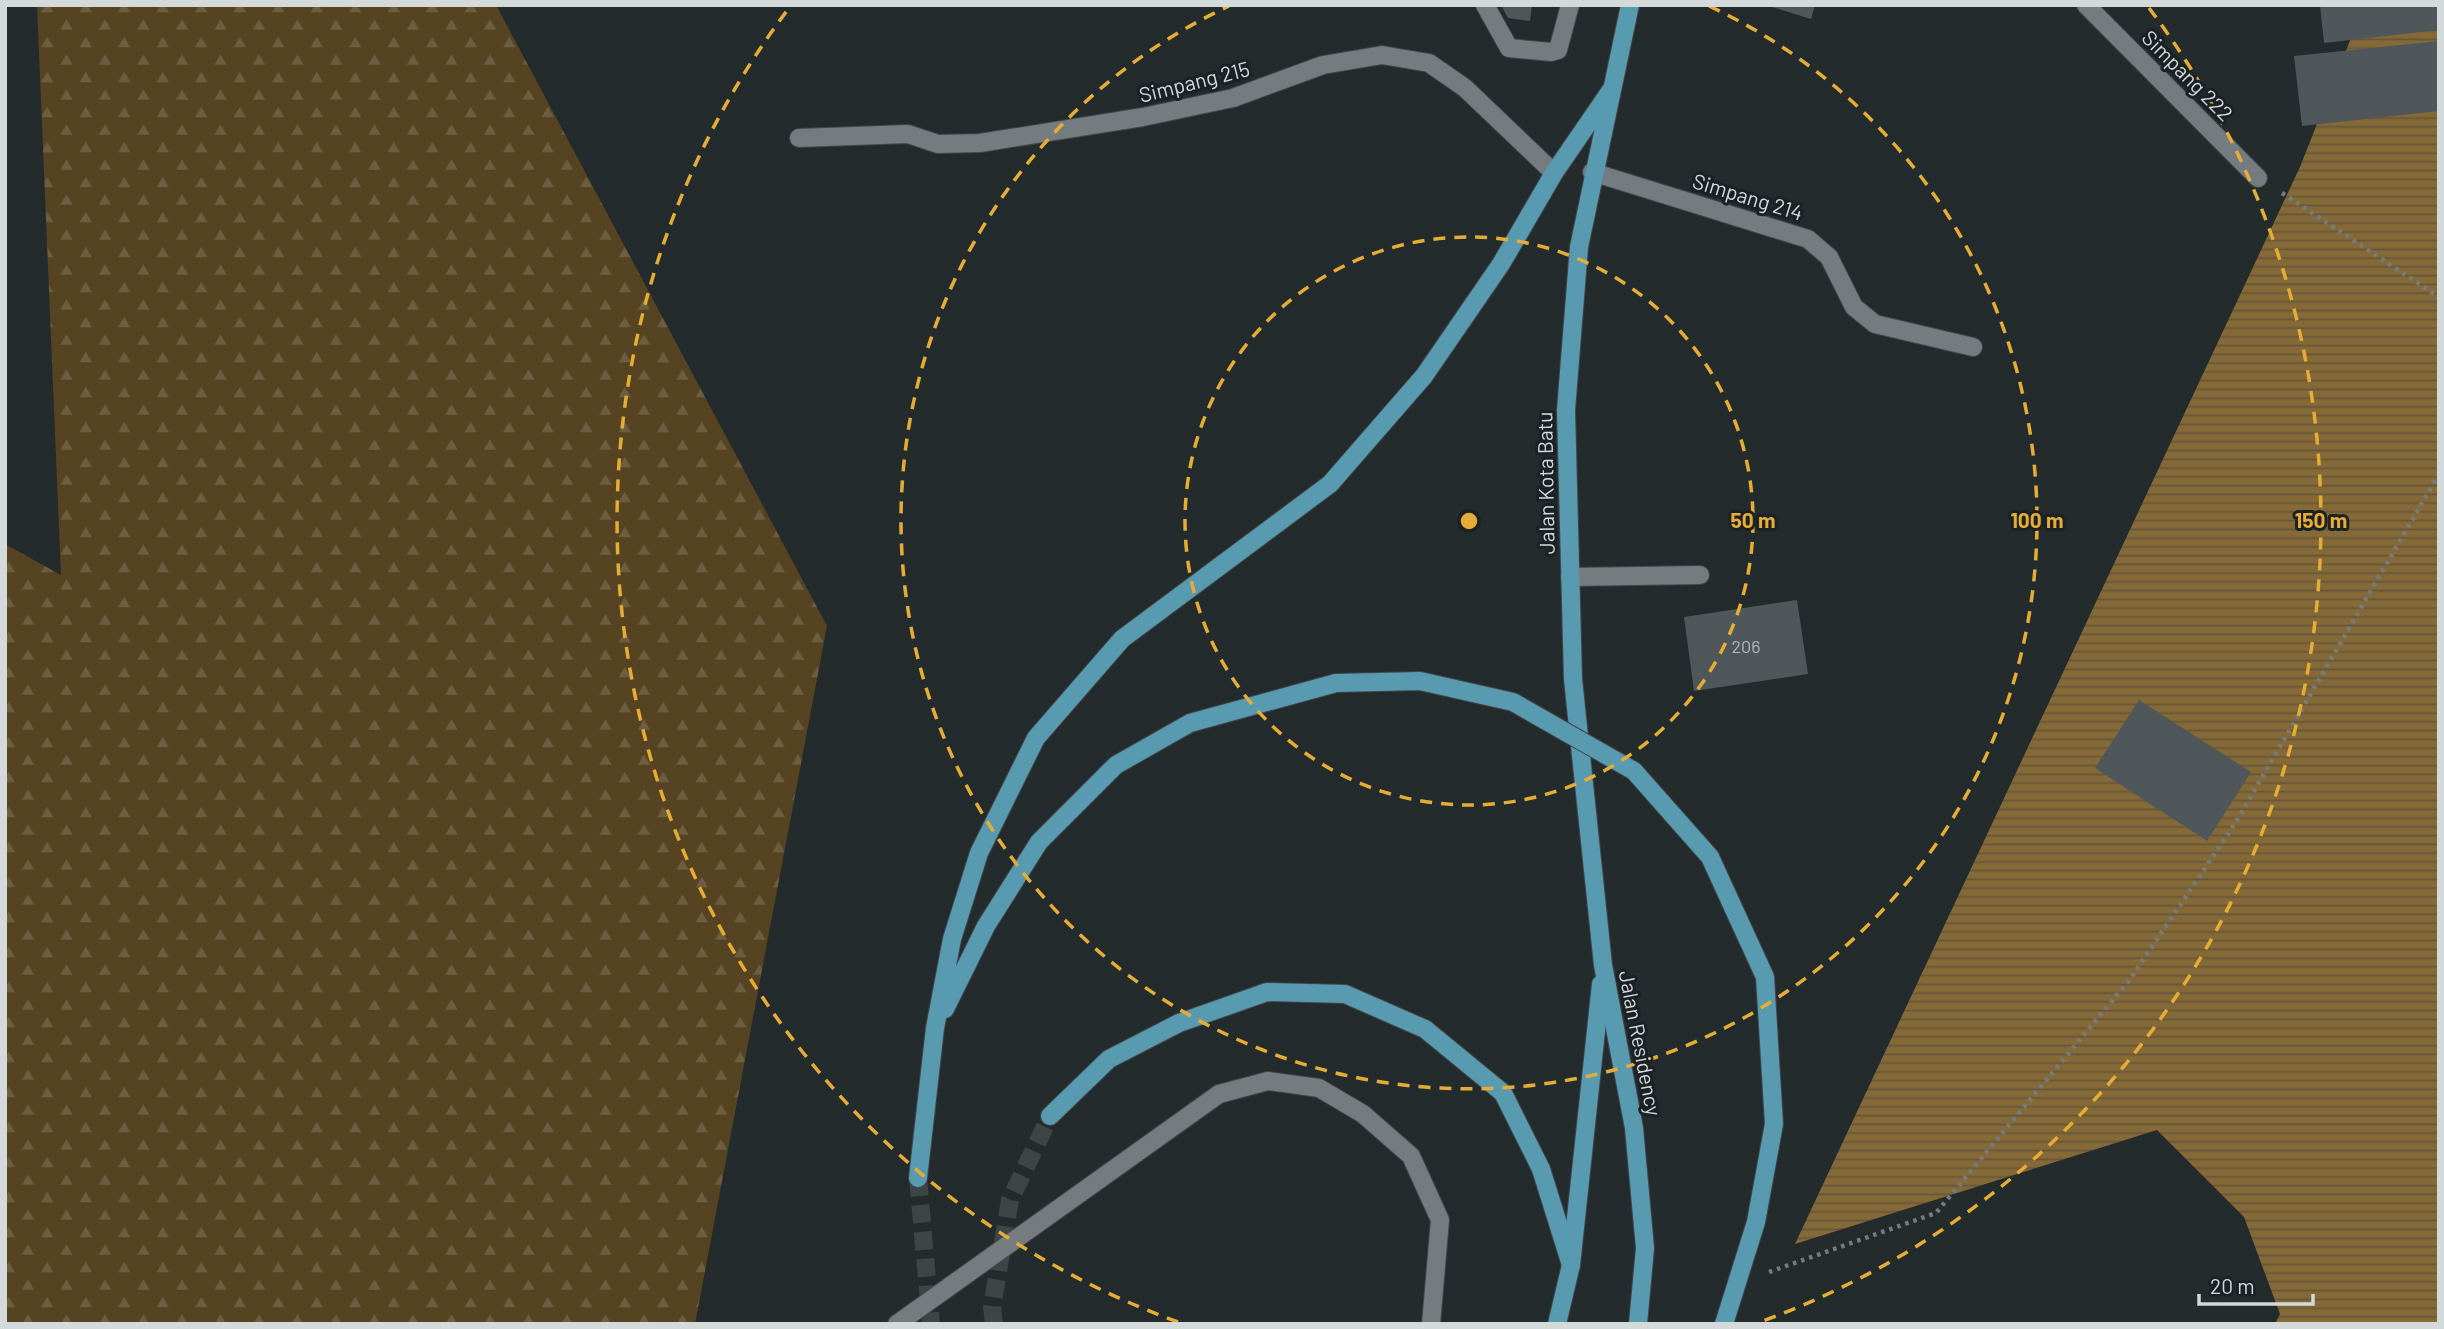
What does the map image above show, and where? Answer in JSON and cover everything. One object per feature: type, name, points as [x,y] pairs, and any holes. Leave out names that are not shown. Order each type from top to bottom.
[{"type":"main road","name":"Jalan Kota Batu","points":[[1603,965],[1573,679],[1566,410],[1579,247],[1592,172],[1630,5]]},
{"type":"main road","points":[[918,1178],[935,1028],[951,939],[979,853],[1036,738],[1122,639],[1329,484],[1424,376],[1501,264],[1554,173],[1611,90]]},
{"type":"main road","points":[[935,1028],[986,926],[1039,842],[1116,765],[1190,723],[1336,683],[1420,681],[1513,702],[1634,771],[1710,857],[1765,977],[1774,1124],[1756,1222],[1724,1324]]},
{"type":"main road","name":"Jalan Residency","points":[[1557,1324],[1571,1265],[1603,965]]},
{"type":"main road","name":"Jalan Residency","points":[[1603,965],[1635,1141],[1646,1248],[1638,1324]]},
{"type":"main road","points":[[1051,1116],[1109,1059],[1179,1023],[1268,992],[1345,994],[1425,1029],[1503,1093],[1541,1169],[1571,1265]]},
{"type":"street","points":[[1485,5],[1509,48],[1551,52],[1558,50],[1562,44],[1570,5]]},
{"type":"street","name":"Simpang 222","points":[[2086,5],[2258,178]]},
{"type":"street","name":"Simpang 215","points":[[800,138],[908,134],[938,144],[980,143],[1143,117],[1233,98],[1323,65],[1382,55],[1429,63],[1438,69],[1465,88],[1554,173]]},
{"type":"street","name":"Simpang 214","points":[[1592,172],[1808,239],[1829,257],[1854,307],[1875,324],[1973,347]]},
{"type":"street","points":[[1570,577],[1700,575]]},
{"type":"street","points":[[897,1324],[1219,1094],[1268,1081],[1318,1088],[1363,1114],[1411,1156],[1440,1220],[1431,1324]]},
{"type":"path","points":[[2258,178],[2439,297]]},
{"type":"path","points":[[1805,1261],[1936,1213],[2131,978],[2236,822],[2439,474]]},
{"type":"green space","points":[[37,5],[496,5],[827,626],[695,1324],[5,1324],[5,544],[61,575]]},
{"type":"shaded area","points":[[2364,5],[2439,5],[2439,1324],[2275,1324],[2280,1314],[2244,1217],[2157,1130],[1795,1244],[2300,167]]},
{"type":"building","points":[[1501,5],[1532,5],[1530,21],[1508,18]]},
{"type":"building","points":[[1766,5],[1815,5],[1811,19]]},
{"type":"building","points":[[2320,5],[2439,5],[2439,30],[2324,43]]},
{"type":"building","points":[[2439,41],[2439,111],[2302,126],[2294,56]]},
{"type":"building","points":[[1797,600],[1808,674],[1694,691],[1684,617]]},
{"type":"building","points":[[2139,700],[2251,772],[2207,841],[2095,768]]},
{"type":"tunnel","points":[[994,1324],[992,1307],[1010,1200],[1050,1116]]},
{"type":"tunnel","points":[[918,1178],[931,1324]]}]
